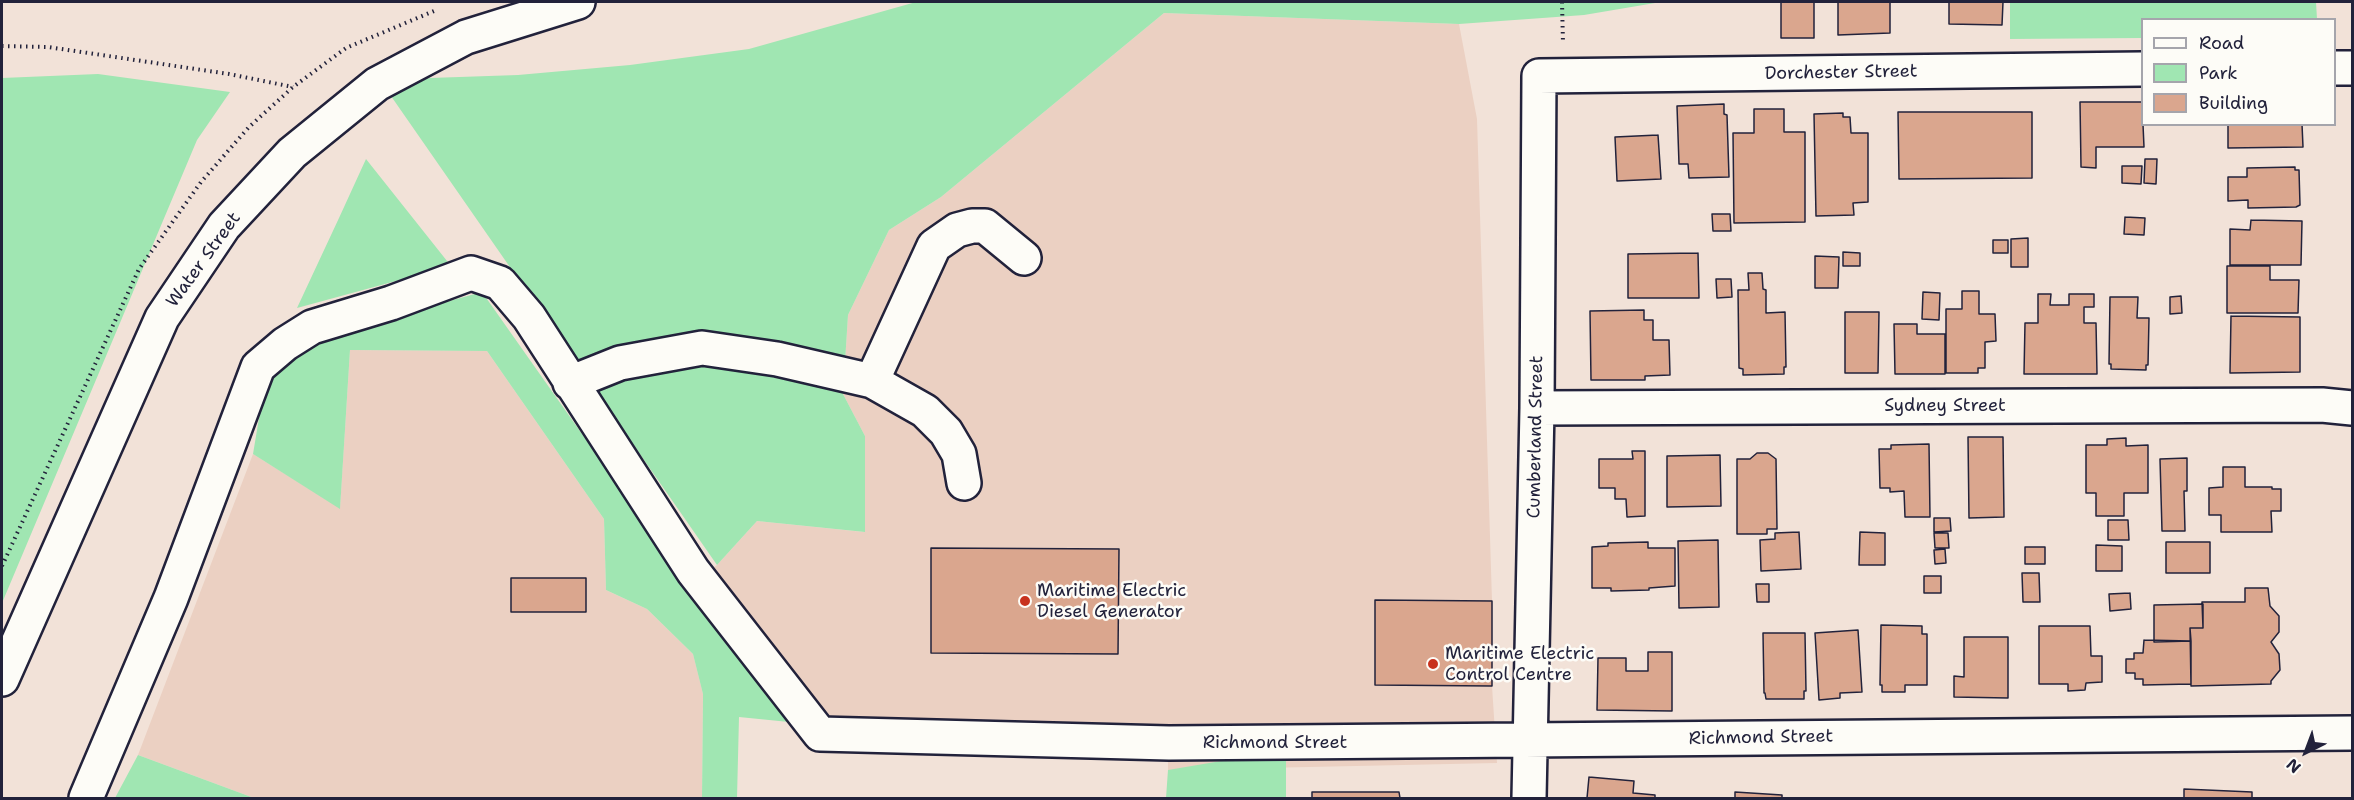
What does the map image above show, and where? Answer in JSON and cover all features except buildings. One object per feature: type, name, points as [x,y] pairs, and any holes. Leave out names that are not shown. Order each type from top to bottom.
[{"type":"street","name":"Water Street","points":[[2,679],[162,318],[224,226],[292,153],[377,84],[466,38],[578,2]]},
{"type":"street","points":[[2336,68],[2352,68]]},
{"type":"street","name":"Dorchester Street","points":[[1539,76],[2141,69]]},
{"type":"street","name":"Cumberland Street","points":[[1529,798],[1537,408],[1539,76]]},
{"type":"street","points":[[872,381],[933,246],[957,230],[972,226],[985,226],[1024,258]]},
{"type":"street","points":[[86,798],[171,598],[258,367],[285,344],[312,327],[391,303],[471,273],[500,284],[529,317],[570,383],[620,363],[702,348],[777,359],[872,381],[925,411],[946,432],[959,454],[964,483]]},
{"type":"street","name":"Richmond Street","points":[[570,383],[693,571],[820,735],[1169,744],[2352,733]]},
{"type":"street","name":"Sydney Street","points":[[1537,408],[2322,405],[2352,408]]},
{"type":"path","points":[[2,46],[48,46],[229,74],[293,87]]},
{"type":"shaded area","points":[[1164,13],[1459,24],[1477,119],[1492,601],[1492,686],[1497,763],[1168,770],[1168,743],[789,722],[690,586],[717,565],[757,521],[864,532],[865,436],[843,394],[848,315],[889,230],[941,197]]},
{"type":"shaded area","points":[[350,350],[487,351],[604,519],[606,590],[647,609],[693,654],[703,694],[702,798],[254,798],[138,755],[253,454],[340,508]]},
{"type":"green space","points":[[916,2],[1661,2],[1584,15],[1459,24],[1164,13],[941,197],[889,230],[848,315],[843,394],[865,436],[865,532],[757,521],[717,565],[384,86],[430,78],[518,75],[630,65],[749,49]]},
{"type":"green space","points":[[2010,2],[2316,2],[2317,18],[2141,18],[2141,38],[2010,39]]},
{"type":"green space","points":[[98,74],[230,92],[197,140],[2,603],[2,78]]},
{"type":"green space","points":[[366,159],[451,266],[297,308],[339,218]]},
{"type":"green space","points":[[482,292],[668,556],[789,722],[739,717],[737,798],[702,798],[703,694],[693,654],[647,609],[606,590],[604,519],[487,351],[350,350],[340,509],[253,454],[266,376],[333,333]]},
{"type":"green space","points":[[1286,750],[1286,798],[1166,798],[1168,770]]},
{"type":"green space","points":[[138,755],[254,798],[115,798]]},
{"type":"place","name":"Maritime Electric Diesel Generator","points":[[1025,601]]},
{"type":"place","name":"Maritime Electric Control Centre","points":[[1433,664]]}]
